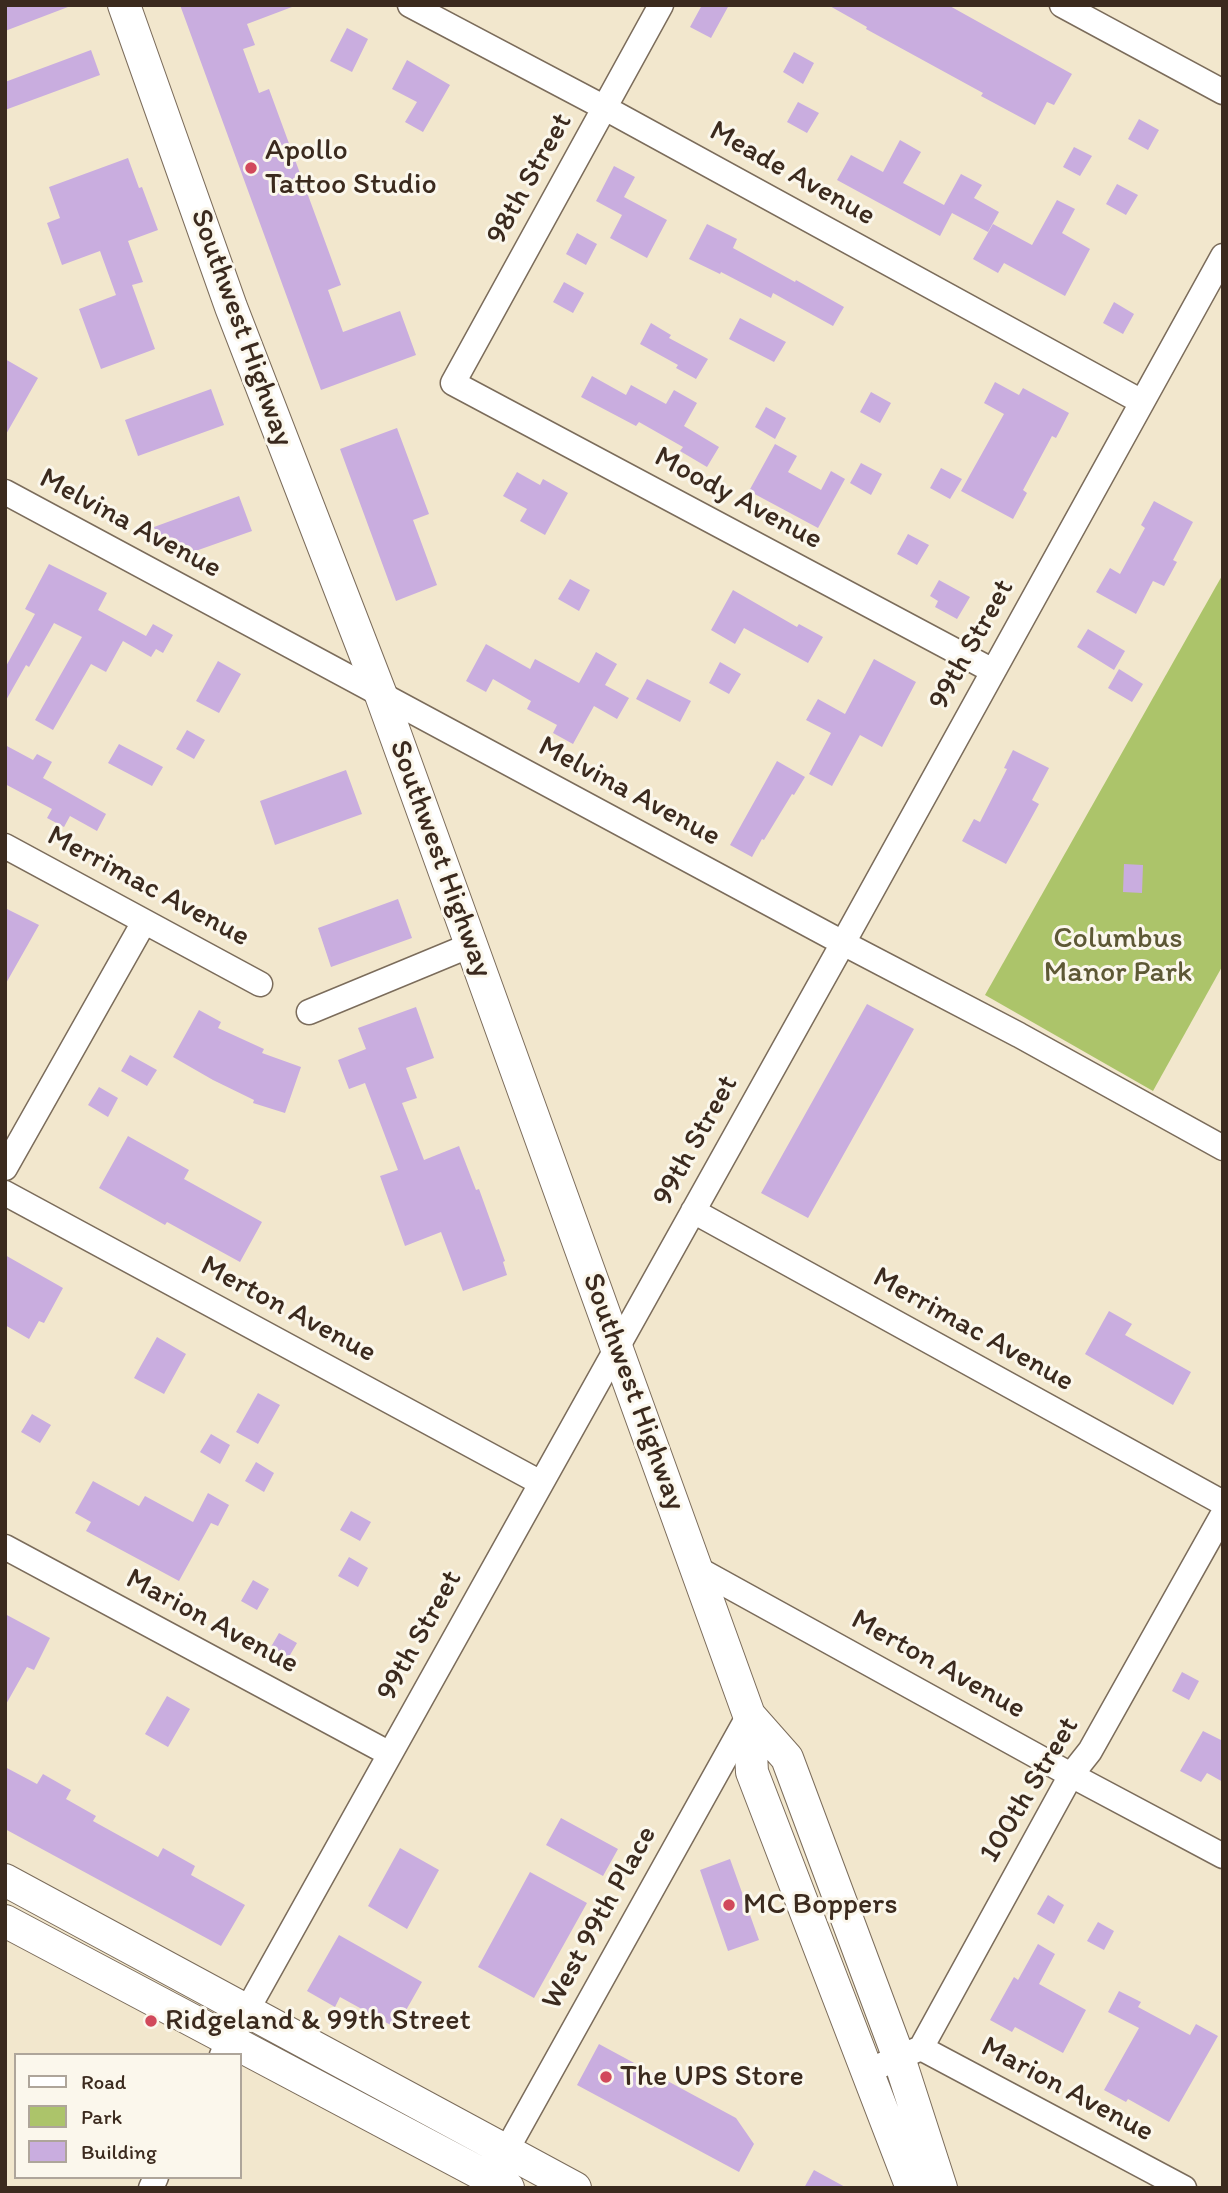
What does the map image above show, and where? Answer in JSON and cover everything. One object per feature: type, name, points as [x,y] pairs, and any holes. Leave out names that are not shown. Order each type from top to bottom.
[{"type":"main road","name":"Southwest Highway","points":[[124,5],[231,307],[381,695],[749,1715],[752,1772],[912,2188]]},
{"type":"main road","name":"Southwest Highway","points":[[749,1715],[788,1758],[910,2053],[941,2188]]},
{"type":"main road","points":[[5,1880],[575,2188]]},
{"type":"main road","points":[[5,1921],[226,2047]]},
{"type":"main road","points":[[242,2055],[508,2188]]},
{"type":"street","name":"Meade Avenue","points":[[410,5],[605,107],[1142,402]]},
{"type":"street","name":"98th Street","points":[[453,383],[661,5]]},
{"type":"street","points":[[1062,5],[1223,92]]},
{"type":"street","name":"99th Street","points":[[226,2047],[843,943],[1223,256]]},
{"type":"street","name":"Moody Avenue","points":[[453,383],[993,671]]},
{"type":"street","name":"Melvina Avenue","points":[[5,492],[1019,1035],[1223,1148]]},
{"type":"street","name":"Merrimac Avenue","points":[[5,846],[260,984]]},
{"type":"street","points":[[5,1168],[144,922]]},
{"type":"street","points":[[309,1012],[471,945]]},
{"type":"street","name":"Merton Avenue","points":[[5,1193],[541,1483]]},
{"type":"street","name":"Merrimac Avenue","points":[[693,1211],[1223,1503]]},
{"type":"street","name":"100th Street","points":[[910,2053],[1071,1775],[1090,1751],[1223,1514]]},
{"type":"street","name":"Marion Avenue","points":[[5,1547],[390,1754]]},
{"type":"street","name":"Merton Avenue","points":[[696,1568],[1223,1856]]},
{"type":"street","name":"West 99th Place","points":[[506,2151],[749,1715]]},
{"type":"street","points":[[868,2071],[910,2053]]},
{"type":"street","name":"Marion Avenue","points":[[910,2053],[1184,2188]]},
{"type":"green space","name":"Columbus Manor Park","points":[[1223,574],[1223,965],[1153,1091],[985,995]]},
{"type":"building","points":[[5,5],[68,5],[68,7],[5,31]]},
{"type":"building","points":[[180,5],[291,5],[292,7],[247,24],[255,45],[243,49],[259,93],[269,89],[341,285],[328,290],[343,332],[400,311],[416,355],[321,390]]},
{"type":"building","points":[[702,5],[729,5],[711,38],[690,27]]},
{"type":"building","points":[[828,5],[948,5],[1072,74],[1054,105],[1047,102],[1035,125]]},
{"type":"building","points":[[347,28],[368,39],[352,72],[330,61]]},
{"type":"building","points":[[91,50],[100,75],[5,110],[5,82]]},
{"type":"building","points":[[794,52],[814,63],[803,84],[783,72]]},
{"type":"building","points":[[407,60],[450,85],[423,132],[405,122],[417,102],[392,89]]},
{"type":"building","points":[[798,102],[819,113],[807,133],[787,122]]},
{"type":"building","points":[[1139,119],[1159,130],[1148,150],[1128,139]]},
{"type":"building","points":[[900,140],[921,152],[903,183],[944,205],[961,174],[982,185],[974,198],[999,212],[988,232],[952,213],[940,236],[837,180],[851,155],[883,172]]},
{"type":"building","points":[[1074,147],[1092,156],[1080,176],[1063,167]]},
{"type":"building","points":[[128,158],[158,230],[128,241],[143,282],[132,285],[155,349],[101,369],[79,309],[116,295],[100,251],[62,265],[47,223],[60,218],[49,187]]},
{"type":"building","points":[[614,166],[635,177],[624,197],[667,220],[647,258],[610,238],[622,215],[596,201]]},
{"type":"building","points":[[1117,184],[1138,195],[1126,215],[1106,204]]},
{"type":"building","points":[[1057,200],[1075,209],[1062,233],[1090,249],[1065,296],[1004,263],[998,273],[973,259],[993,224],[1032,245]]},
{"type":"building","points":[[707,224],[737,239],[733,248],[844,307],[833,326],[773,293],[771,298],[689,259]]},
{"type":"building","points":[[577,233],[597,244],[586,265],[566,254]]},
{"type":"building","points":[[564,282],[584,293],[573,313],[553,302]]},
{"type":"building","points":[[1114,302],[1134,314],[1123,334],[1103,323]]},
{"type":"building","points":[[740,318],[786,342],[774,362],[729,339]]},
{"type":"building","points":[[651,323],[671,335],[669,338],[708,359],[696,379],[676,368],[678,365],[640,344]]},
{"type":"building","points":[[5,359],[38,378],[5,436]]},
{"type":"building","points":[[592,376],[626,395],[631,385],[666,404],[674,390],[697,403],[684,426],[719,447],[707,467],[680,451],[683,447],[639,422],[636,426],[581,397]]},
{"type":"building","points":[[995,382],[1019,395],[1023,388],[1069,413],[1056,438],[1052,436],[1023,490],[1027,493],[1013,519],[961,491],[1004,414],[984,403]]},
{"type":"building","points":[[211,389],[224,425],[138,456],[125,420]]},
{"type":"building","points":[[871,392],[891,403],[880,423],[860,412]]},
{"type":"building","points":[[766,407],[786,418],[775,439],[755,427]]},
{"type":"building","points":[[397,428],[429,514],[413,520],[437,585],[396,601],[340,449]]},
{"type":"building","points":[[775,444],[797,456],[788,472],[821,490],[831,471],[845,479],[818,528],[749,491]]},
{"type":"building","points":[[861,463],[882,474],[871,495],[850,483]]},
{"type":"building","points":[[941,468],[962,479],[950,499],[930,488]]},
{"type":"building","points":[[517,472],[540,485],[543,479],[568,493],[545,535],[520,521],[527,509],[503,496]]},
{"type":"building","points":[[239,496],[252,531],[187,554],[158,539],[154,527]]},
{"type":"building","points":[[1154,501],[1193,522],[1173,560],[1177,562],[1164,586],[1153,581],[1136,614],[1096,592],[1110,568],[1120,574],[1145,528],[1141,525]]},
{"type":"building","points":[[908,534],[929,545],[917,565],[897,554]]},
{"type":"building","points":[[49,564],[107,593],[98,610],[146,636],[153,624],[173,635],[163,653],[156,649],[151,657],[123,641],[106,672],[91,664],[53,730],[35,720],[82,637],[54,623],[5,702],[5,668],[35,614],[25,609]]},
{"type":"building","points":[[570,579],[590,590],[579,611],[558,599]]},
{"type":"building","points":[[939,580],[970,597],[957,619],[935,607],[938,601],[930,596]]},
{"type":"building","points":[[733,590],[797,627],[799,624],[823,637],[808,663],[744,628],[735,644],[711,630]]},
{"type":"building","points":[[1088,629],[1125,651],[1114,670],[1077,647]]},
{"type":"building","points":[[486,644],[530,669],[535,659],[579,683],[596,652],[617,664],[605,685],[629,698],[617,719],[594,706],[573,744],[553,733],[557,725],[527,709],[531,701],[493,679],[486,692],[466,681]]},
{"type":"building","points":[[874,659],[916,682],[882,747],[860,735],[832,786],[809,774],[831,733],[806,720],[818,699],[845,714]]},
{"type":"building","points":[[218,661],[241,674],[219,713],[196,701]]},
{"type":"building","points":[[720,662],[741,674],[729,694],[709,683]]},
{"type":"building","points":[[1119,669],[1143,684],[1132,702],[1108,688]]},
{"type":"building","points":[[647,679],[691,701],[680,722],[636,699]]},
{"type":"building","points":[[187,730],[205,740],[194,759],[176,749]]},
{"type":"building","points":[[119,744],[163,767],[152,786],[108,763]]},
{"type":"building","points":[[5,745],[33,760],[37,754],[52,762],[43,778],[106,814],[97,831],[70,816],[64,827],[47,818],[52,809],[5,784]]},
{"type":"building","points":[[1013,750],[1049,768],[1032,800],[1039,804],[1006,864],[962,841],[974,819],[980,822],[1007,769],[1004,768]]},
{"type":"building","points":[[777,761],[805,777],[752,857],[730,845]]},
{"type":"building","points":[[346,770],[362,814],[275,845],[260,801]]},
{"type":"building","points":[[1124,864],[1143,865],[1142,893],[1123,892]]},
{"type":"building","points":[[398,899],[412,938],[331,967],[318,928]]},
{"type":"building","points":[[5,908],[39,925],[5,985]]},
{"type":"building","points":[[867,1004],[914,1029],[808,1218],[761,1193]]},
{"type":"building","points":[[416,1007],[434,1058],[406,1068],[417,1098],[402,1103],[424,1160],[459,1146],[476,1190],[479,1189],[505,1261],[503,1262],[507,1275],[463,1291],[441,1232],[405,1246],[380,1176],[398,1170],[365,1083],[349,1089],[338,1060],[366,1049],[358,1028]]},
{"type":"building","points":[[199,1010],[221,1022],[218,1028],[264,1049],[262,1053],[301,1067],[285,1113],[253,1103],[254,1100],[173,1057]]},
{"type":"building","points":[[130,1055],[157,1070],[147,1086],[121,1071]]},
{"type":"building","points":[[99,1087],[118,1098],[108,1117],[88,1105]]},
{"type":"building","points":[[128,1136],[189,1170],[184,1179],[262,1222],[240,1262],[99,1188]]},
{"type":"building","points":[[5,1255],[63,1288],[44,1323],[39,1321],[29,1339],[5,1325]]},
{"type":"building","points":[[1109,1311],[1132,1324],[1125,1335],[1191,1372],[1173,1405],[1085,1354]]},
{"type":"building","points":[[157,1337],[186,1354],[164,1394],[134,1378]]},
{"type":"building","points":[[258,1393],[280,1405],[258,1444],[236,1432]]},
{"type":"building","points":[[32,1414],[51,1425],[40,1443],[21,1432]]},
{"type":"building","points":[[211,1434],[230,1445],[220,1464],[200,1452]]},
{"type":"building","points":[[256,1462],[274,1473],[264,1492],[245,1481]]},
{"type":"building","points":[[93,1481],[139,1506],[145,1496],[193,1522],[208,1493],[229,1505],[218,1526],[211,1523],[179,1581],[86,1531],[91,1522],[75,1513]]},
{"type":"building","points":[[351,1511],[371,1522],[360,1541],[340,1530]]},
{"type":"building","points":[[349,1557],[368,1568],[358,1587],[338,1576]]},
{"type":"building","points":[[253,1580],[269,1589],[257,1610],[241,1601]]},
{"type":"building","points":[[5,1614],[50,1638],[34,1670],[27,1667],[5,1706]]},
{"type":"building","points":[[279,1633],[297,1643],[286,1662],[268,1652]]},
{"type":"building","points":[[1182,1672],[1199,1681],[1189,1700],[1172,1691]]},
{"type":"building","points":[[167,1696],[190,1709],[168,1747],[145,1734]]},
{"type":"building","points":[[1203,1731],[1223,1741],[1223,1782],[1207,1773],[1201,1782],[1180,1771]]},
{"type":"building","points":[[5,1767],[37,1784],[43,1774],[71,1790],[66,1799],[96,1816],[93,1821],[158,1857],[163,1848],[195,1866],[191,1875],[245,1905],[221,1946],[5,1829]]},
{"type":"building","points":[[561,1818],[618,1849],[603,1876],[546,1845]]},
{"type":"building","points":[[400,1848],[439,1870],[407,1929],[368,1906]]},
{"type":"building","name":"MC Boppers","points":[[730,1859],[759,1940],[728,1951],[700,1870]]},
{"type":"building","points":[[530,1872],[587,1903],[534,1998],[478,1967]]},
{"type":"building","points":[[1048,1895],[1064,1905],[1054,1924],[1037,1914]]},
{"type":"building","points":[[1098,1922],[1114,1931],[1104,1950],[1087,1941]]},
{"type":"building","points":[[339,1935],[422,1982],[396,2028],[340,1997],[335,2007],[307,1991]]},
{"type":"building","points":[[1038,1944],[1055,1954],[1039,1984],[1086,2010],[1063,2053],[1015,2027],[1012,2032],[990,2020],[1014,1977],[1018,1980]]},
{"type":"building","points":[[1119,1991],[1141,2002],[1138,2007],[1190,2035],[1196,2024],[1218,2036],[1169,2122],[1128,2099],[1126,2102],[1104,2090],[1139,2028],[1108,2012]]},
{"type":"building","points":[[599,2044],[736,2118],[754,2144],[739,2172],[577,2085]]},
{"type":"building","points":[[814,2170],[847,2188],[804,2188]]},
{"type":"place","name":"Apollo Tattoo Studio","points":[[251,168]]},
{"type":"place","name":"MC Boppers","points":[[729,1905]]},
{"type":"place","name":"Ridgeland & 99th Street","points":[[151,2021]]},
{"type":"place","name":"The UPS Store","points":[[606,2077]]}]
